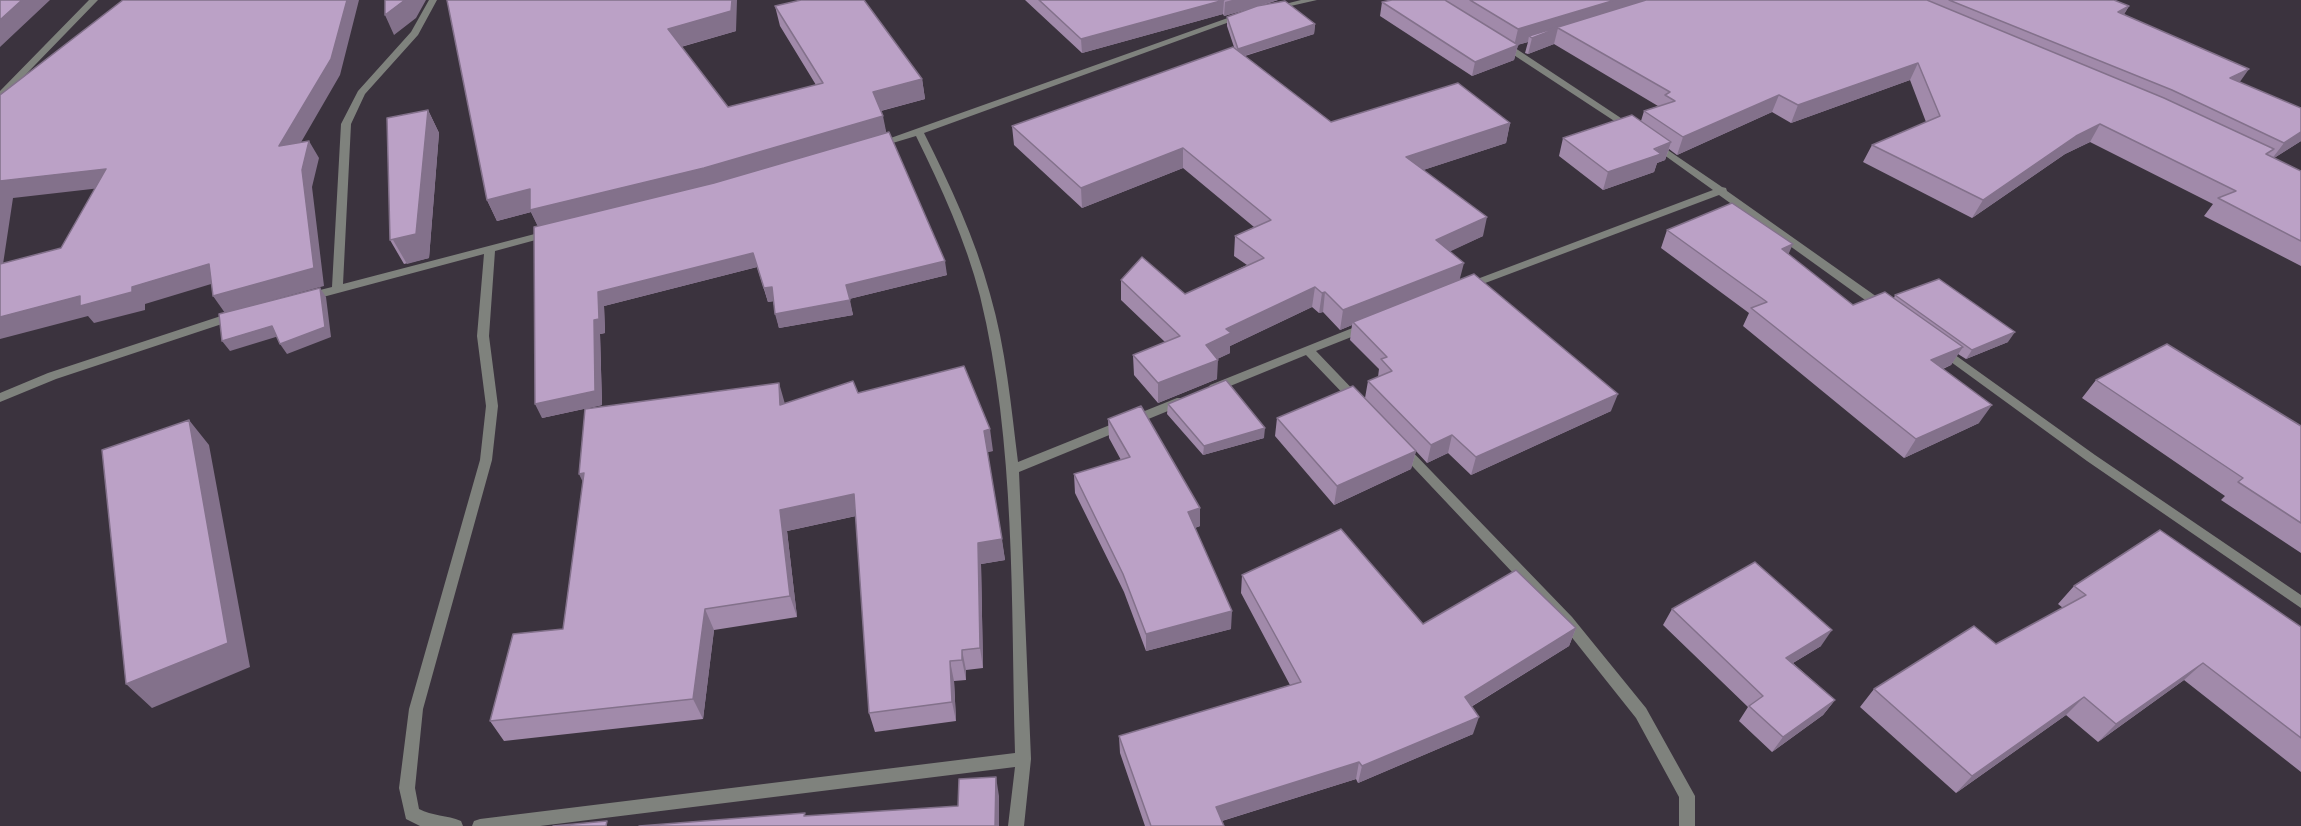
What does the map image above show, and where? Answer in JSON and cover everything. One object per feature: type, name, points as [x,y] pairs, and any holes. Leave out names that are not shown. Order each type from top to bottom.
[{"type":"street","points":[[0,96],[94,0]]},
{"type":"street","points":[[337,289],[346,124],[361,93],[415,33],[434,0]]},
{"type":"street","points":[[1266,9],[1313,0]]},
{"type":"street","points":[[862,149],[919,132],[1254,11]]},
{"type":"street","points":[[1496,40],[1722,190],[1892,314]]},
{"type":"street","points":[[1515,51],[1526,48]]},
{"type":"street","points":[[919,132],[952,203],[985,295],[1003,385],[1013,469],[1023,759],[1016,826]]},
{"type":"street","points":[[1458,289],[1722,190]]},
{"type":"street","points":[[294,300],[557,231]]},
{"type":"street","points":[[455,826],[426,821],[412,814],[407,788],[416,709],[486,460],[492,406],[483,336],[490,248]]},
{"type":"street","points":[[0,398],[52,376],[240,314]]},
{"type":"street","points":[[1013,469],[1372,324]]},
{"type":"street","points":[[1930,341],[2091,458],[2301,602]]},
{"type":"street","points":[[1308,350],[1365,409]]},
{"type":"street","points":[[1389,434],[1567,621],[1641,713],[1687,796],[1688,826]]},
{"type":"street","points":[[480,826],[1023,759]]},
{"type":"building","points":[[0,0],[22,0],[0,20]]},
{"type":"building","points":[[123,0],[347,0],[331,59],[279,146],[309,141],[302,170],[314,268],[213,296],[209,264],[132,287],[132,292],[80,306],[80,296],[0,317],[0,264],[61,248],[106,169],[0,181],[0,95]]},
{"type":"building","points":[[385,0],[405,0],[385,15]]},
{"type":"building","points":[[447,0],[732,0],[731,11],[668,29],[728,107],[823,83],[775,6],[801,0],[864,0],[922,79],[873,92],[883,116],[704,168],[530,210],[530,189],[487,200]]},
{"type":"building","points":[[1039,0],[1224,0],[1081,39]]},
{"type":"building","points":[[1445,0],[1518,45],[1475,62],[1382,2]]},
{"type":"building","points":[[1470,0],[1615,0],[1518,29]]},
{"type":"building","points":[[1646,0],[1927,0],[2164,98],[2274,149],[2266,154],[2301,171],[2301,241],[2218,198],[2236,191],[2100,124],[2076,136],[1983,200],[1872,145],[1940,116],[1918,63],[1798,105],[1779,95],[1683,137],[1644,111],[1675,101],[1665,95],[1670,92],[1558,28],[1532,38],[1529,36]]},
{"type":"building","points":[[1949,0],[2114,0],[2129,6],[2118,12],[2249,69],[2230,78],[2301,108],[2301,132],[2284,143],[2172,90]]},
{"type":"building","points":[[1285,1],[1315,24],[1238,49],[1227,17],[1257,6]]},
{"type":"building","points":[[1233,47],[1331,122],[1458,83],[1510,123],[1406,157],[1487,217],[1436,240],[1464,263],[1343,310],[1325,292],[1322,293],[1315,287],[1226,329],[1231,333],[1206,345],[1218,360],[1158,383],[1133,355],[1180,336],[1121,280],[1142,257],[1185,294],[1264,258],[1235,236],[1271,220],[1183,148],[1081,188],[1012,126]]},
{"type":"building","points":[[428,110],[416,234],[390,240],[387,118]]},
{"type":"building","points":[[1632,115],[1671,142],[1654,149],[1661,154],[1608,172],[1563,138]]},
{"type":"building","points":[[889,132],[945,261],[846,285],[850,300],[775,314],[772,287],[764,288],[753,253],[598,292],[599,319],[594,320],[595,391],[535,404],[534,227],[714,183]]},
{"type":"building","points":[[1732,203],[1793,244],[1782,249],[1853,305],[1885,292],[1963,347],[1931,360],[1992,405],[1916,439],[1751,308],[1767,302],[1667,230]]},
{"type":"building","points":[[1474,274],[1618,394],[1476,457],[1452,435],[1431,445],[1368,381],[1392,371],[1381,359],[1387,357],[1353,322]]},
{"type":"building","points":[[1939,279],[2015,332],[1972,350],[1895,295]]},
{"type":"building","points":[[320,288],[325,327],[280,344],[272,326],[222,341],[219,314]]},
{"type":"building","points":[[2167,344],[2301,426],[2301,523],[2238,482],[2243,478],[2096,380]]},
{"type":"building","points":[[964,366],[990,429],[984,431],[1002,539],[978,543],[980,648],[962,650],[962,660],[950,661],[952,702],[869,713],[854,494],[780,510],[790,596],[705,609],[693,699],[490,721],[513,634],[563,629],[584,473],[579,474],[585,409],[779,383],[780,405],[853,381],[858,393]]},
{"type":"building","points":[[1226,380],[1265,428],[1204,446],[1168,404]]},
{"type":"building","points":[[1353,386],[1416,451],[1337,486],[1277,418]]},
{"type":"building","points":[[1141,406],[1200,508],[1188,512],[1232,611],[1146,634],[1123,574],[1074,474],[1130,457],[1108,419]]},
{"type":"building","points":[[189,420],[228,643],[126,684],[102,450]]},
{"type":"building","points":[[1341,529],[1423,624],[1516,570],[1576,628],[1465,697],[1479,717],[1362,766],[1359,762],[1216,807],[1224,826],[1151,826],[1119,736],[1301,682],[1242,575]]},
{"type":"building","points":[[2160,530],[2301,627],[2301,738],[2203,663],[2116,724],[2084,697],[1972,776],[1874,689],[1974,626],[1996,644],[2086,595],[2074,586]]},
{"type":"building","points":[[1755,562],[1832,630],[1786,658],[1835,700],[1783,737],[1749,706],[1763,696],[1672,609]]},
{"type":"building","points":[[996,777],[995,826],[639,826],[805,813],[804,816],[958,806],[959,779]]},
{"type":"building","points":[[607,821],[606,826],[553,826]]}]
